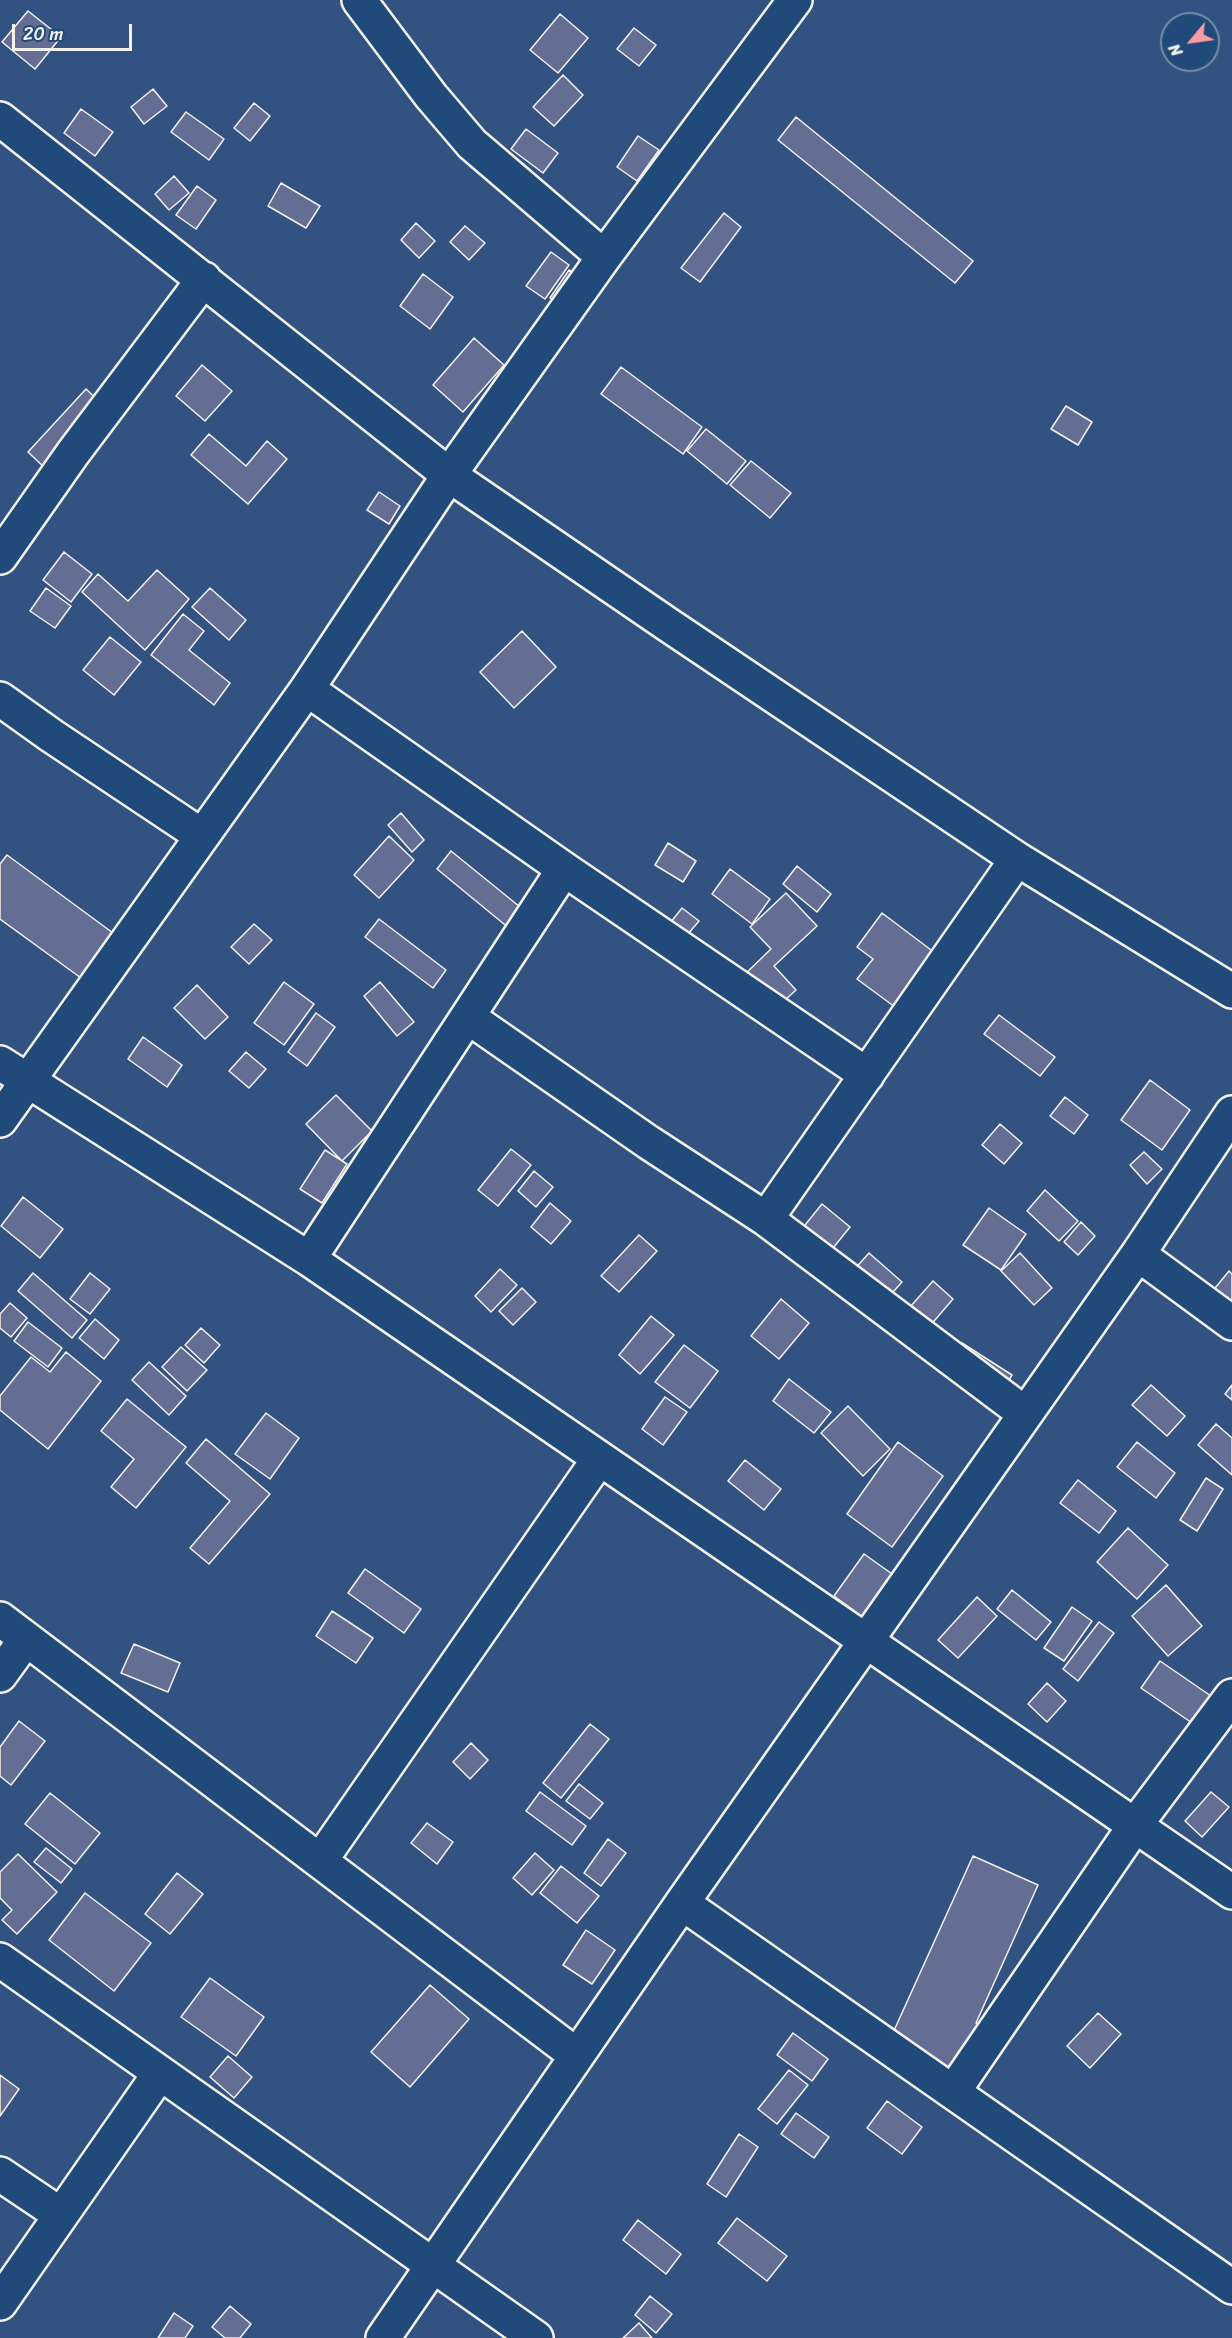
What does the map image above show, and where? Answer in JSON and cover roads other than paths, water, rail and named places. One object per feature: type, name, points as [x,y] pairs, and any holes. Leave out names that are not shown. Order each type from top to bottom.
[{"type":"street","points":[[359,0],[431,96],[472,144],[604,257]]},
{"type":"street","points":[[0,1120],[307,689],[449,476],[604,257],[795,0]]},
{"type":"street","points":[[0,118],[449,476],[1017,859],[1232,992]]},
{"type":"street","points":[[0,557],[73,453],[204,279]]},
{"type":"street","points":[[307,689],[564,869],[867,1075]]},
{"type":"street","points":[[0,699],[202,836]]},
{"type":"street","points":[[766,1219],[1017,859]]},
{"type":"street","points":[[309,1259],[564,869]]},
{"type":"street","points":[[468,1017],[648,1142],[766,1219],[1024,1413]]},
{"type":"street","points":[[0,1063],[309,1259],[1232,1892]]},
{"type":"street","points":[[383,2338],[576,2055],[1024,1413],[1138,1254],[1232,1113]]},
{"type":"street","points":[[1138,1254],[1232,1323]]},
{"type":"street","points":[[320,1861],[599,1459]]},
{"type":"street","points":[[0,1619],[576,2055]]},
{"type":"street","points":[[0,1675],[26,1639]]},
{"type":"street","points":[[953,2092],[1136,1824],[1232,1696]]},
{"type":"street","points":[[682,1903],[1232,2287]]},
{"type":"street","points":[[0,1960],[536,2338]]},
{"type":"street","points":[[0,2303],[160,2073]]},
{"type":"street","points":[[0,2174],[61,2215]]}]
